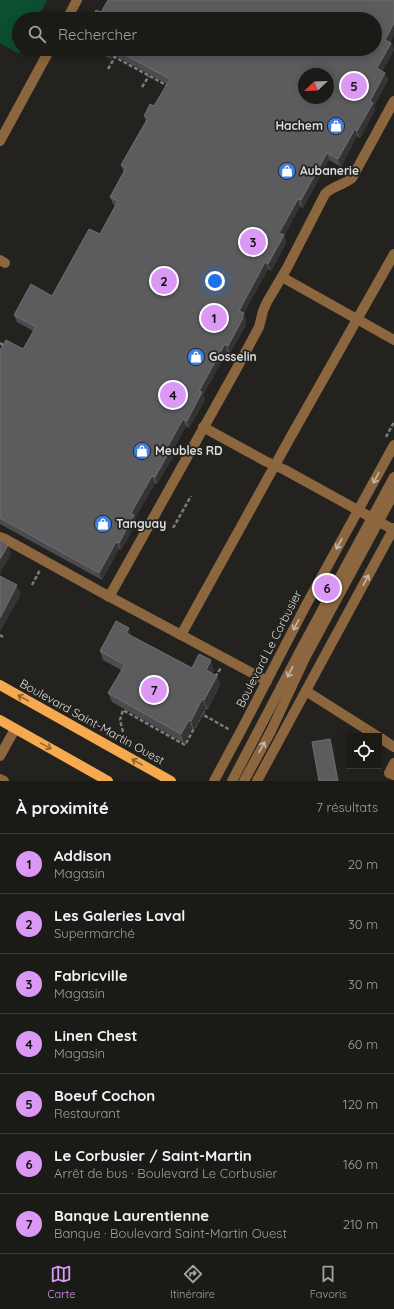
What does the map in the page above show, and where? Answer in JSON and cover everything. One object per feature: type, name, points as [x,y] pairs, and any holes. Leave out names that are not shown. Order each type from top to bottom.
[{"type":"main road","name":"Boulevard Saint-Martin Ouest","points":[[0,685],[171,781]]},
{"type":"main road","points":[[0,720],[108,781]]},
{"type":"street","points":[[71,12],[77,0]]},
{"type":"street","points":[[0,141],[46,56]]},
{"type":"street","points":[[110,597],[254,336],[261,321],[263,311],[325,194],[330,189],[349,180],[354,175],[394,101]]},
{"type":"street","points":[[181,635],[394,254]]},
{"type":"street","points":[[282,277],[394,340]]},
{"type":"street","points":[[203,427],[394,529],[257,781]]},
{"type":"street","name":"Boulevard Le Corbusier","points":[[214,781],[305,607],[394,445]]},
{"type":"street","points":[[244,781],[271,731],[306,656],[375,520],[394,477]]},
{"type":"street","points":[[232,781],[375,520],[394,493]]},
{"type":"street","points":[[0,537],[267,681]]},
{"type":"street","points":[[306,691],[373,733]]},
{"type":"street","points":[[0,756],[15,729]]},
{"type":"street","points":[[382,738],[394,746]]},
{"type":"street","points":[[392,774],[394,763]]},
{"type":"street","points":[[0,779],[4,781]]},
{"type":"path","points":[[108,69],[114,57],[171,88]]},
{"type":"path","points":[[142,87],[148,76]]},
{"type":"path","points":[[0,343],[6,347],[3,352]]},
{"type":"path","points":[[173,528],[191,496]]},
{"type":"path","points":[[32,585],[45,561]]},
{"type":"path","points":[[213,682],[221,667]]},
{"type":"path","points":[[123,732],[120,720],[123,710],[185,745],[206,708]]},
{"type":"path","points":[[202,714],[230,730]]},
{"type":"green space","points":[[0,0],[47,0],[41,12],[12,12],[12,50],[0,43]]},
{"type":"building","points":[[108,0],[394,0],[394,23],[385,40],[391,43],[377,68],[385,73],[370,101],[373,103],[357,131],[355,129],[338,159],[327,153],[301,200],[298,199],[279,233],[284,235],[268,264],[265,262],[239,311],[244,313],[243,318],[228,346],[225,344],[199,391],[202,392],[187,421],[183,419],[167,448],[170,449],[163,463],[155,477],[152,476],[131,513],[134,515],[119,543],[116,542],[99,573],[0,518],[0,350],[6,340],[23,349],[36,327],[14,315],[31,284],[52,296],[89,229],[100,234],[118,201],[110,197],[126,168],[121,165],[148,118],[144,116],[150,104],[154,106],[170,79],[127,56],[382,56],[382,12],[101,12]]},
{"type":"building","points":[[0,540],[8,545],[0,559]]},
{"type":"building","points":[[0,576],[17,585],[0,618]]},
{"type":"building","points":[[116,621],[129,628],[126,633],[192,668],[199,654],[211,660],[206,670],[217,676],[204,700],[202,699],[191,721],[189,720],[181,734],[108,693],[125,665],[100,651]]},
{"type":"building","points":[[330,739],[338,781],[319,781],[312,742]]},
{"type":"place","name":"Boeuf Cochon","points":[[354,86]]},
{"type":"place","name":"Hachem","points":[[336,126]]},
{"type":"place","name":"Aubanerie","points":[[287,171]]},
{"type":"place","name":"Fabricville","points":[[253,242]]},
{"type":"place","name":"Les Galeries Laval","points":[[164,281]]},
{"type":"place","name":"Addison","points":[[214,318]]},
{"type":"place","name":"Gosselin","points":[[196,357]]},
{"type":"place","name":"Linen Chest","points":[[173,395]]},
{"type":"place","name":"Meubles RD","points":[[142,451]]},
{"type":"place","name":"Tanguay","points":[[103,524]]},
{"type":"place","name":"Le Corbusier / Saint-Martin","points":[[327,588]]},
{"type":"place","name":"Banque Laurentienne","points":[[154,690]]}]
